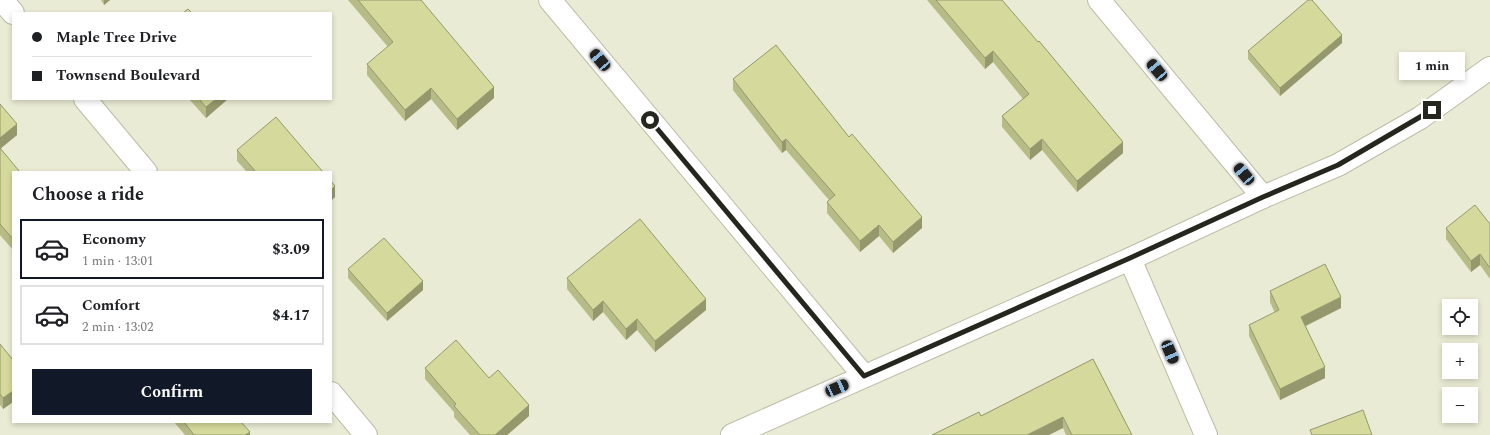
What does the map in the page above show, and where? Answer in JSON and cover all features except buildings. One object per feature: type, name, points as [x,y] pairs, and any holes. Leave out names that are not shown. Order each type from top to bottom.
[{"type":"street","points":[[2,0],[12,12]]},
{"type":"street","points":[[550,0],[864,376]]},
{"type":"street","points":[[1098,0],[1263,197]]},
{"type":"street","points":[[732,435],[1345,161],[1420,118],[1490,68]]},
{"type":"street","points":[[86,100],[145,171]]},
{"type":"street","points":[[1130,258],[1206,435]]},
{"type":"street","points":[[332,394],[366,435]]},
{"type":"route","points":[[650,120],[864,376],[1130,258],[1263,197],[1338,165],[1432,110]]}]
